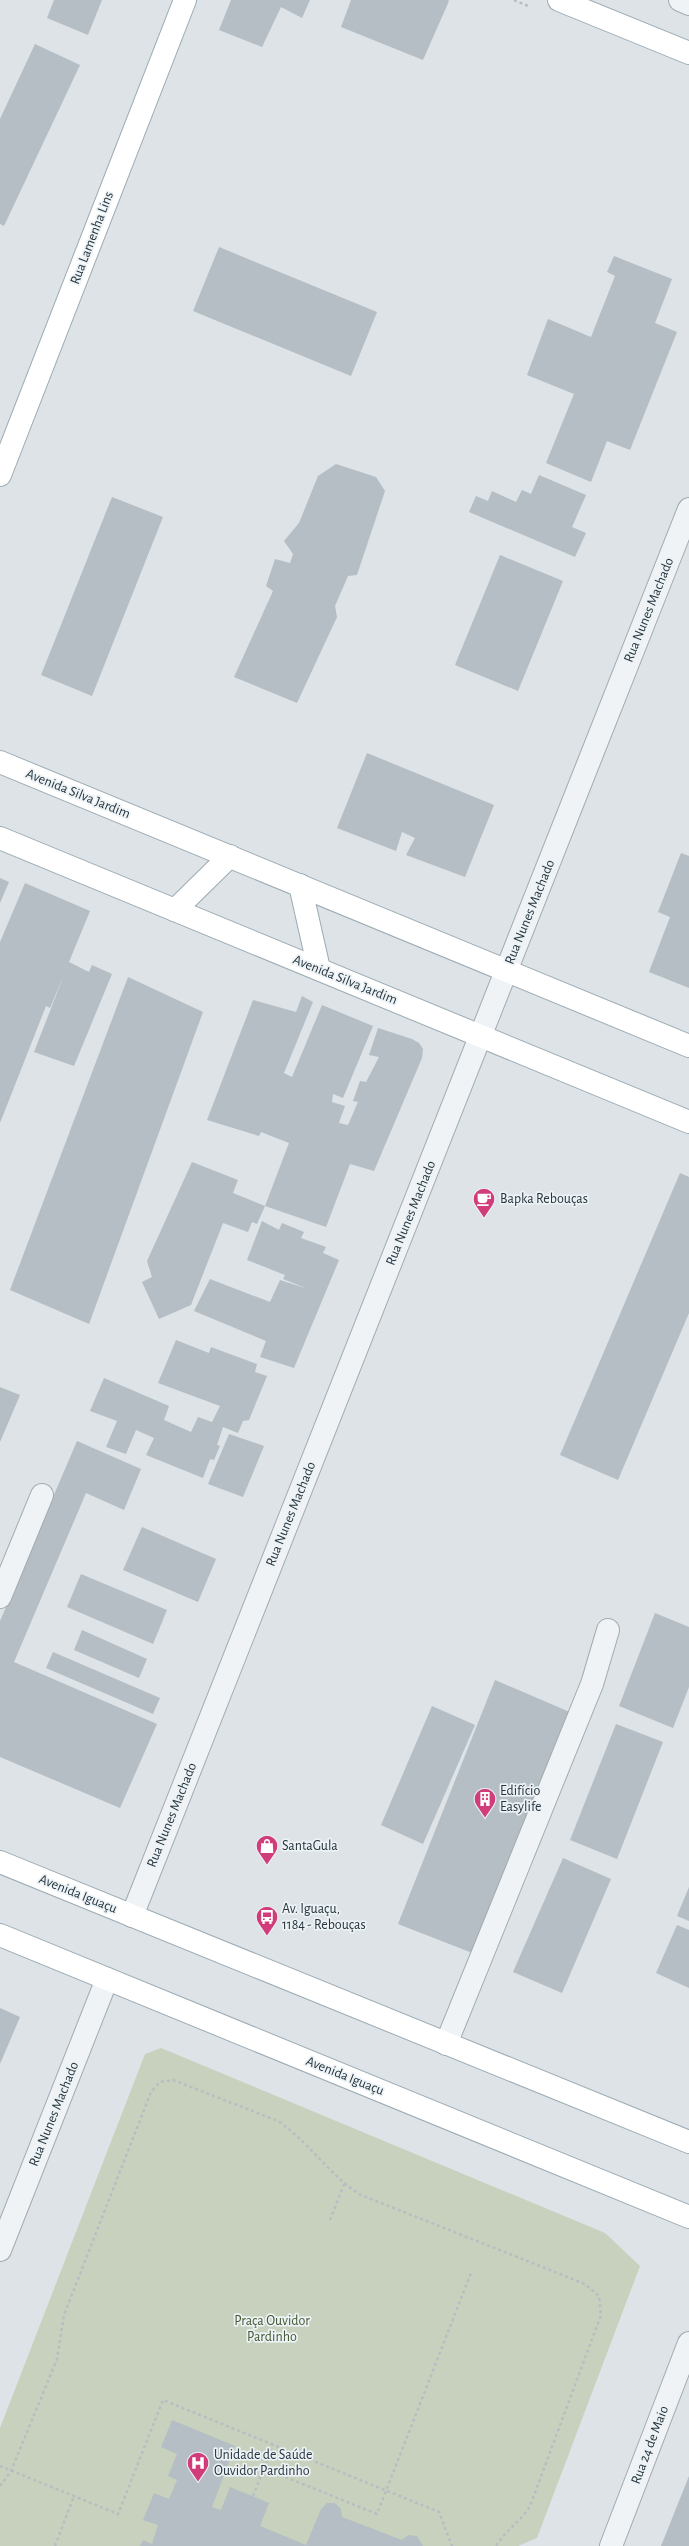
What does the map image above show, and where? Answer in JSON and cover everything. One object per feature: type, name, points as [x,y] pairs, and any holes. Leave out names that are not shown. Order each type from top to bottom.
[{"type":"main road","name":"Rua Lamenha Lins","points":[[0,475],[185,0]]},
{"type":"main road","points":[[559,0],[689,53]]},
{"type":"main road","name":"Avenida Silva Jardim","points":[[0,762],[689,1046]]},
{"type":"main road","name":"Avenida Silva Jardim","points":[[0,838],[689,1122]]},
{"type":"main road","points":[[175,910],[230,856]]},
{"type":"main road","points":[[300,885],[319,969]]},
{"type":"main road","name":"Avenida Iguaçu","points":[[0,1862],[689,2142]]},
{"type":"main road","name":"Avenida Iguaçu","points":[[0,1935],[689,2217]]},
{"type":"street","points":[[680,0],[689,4]]},
{"type":"street","name":"Rua Nunes Machado","points":[[132,1916],[689,509]]},
{"type":"street","points":[[0,1597],[42,1495]]},
{"type":"street","points":[[446,2044],[592,1684],[608,1630]]},
{"type":"street","name":"Rua Nunes Machado","points":[[0,2250],[107,1979]]},
{"type":"street","name":"Rua 24 de Maio","points":[[611,2546],[689,2343]]},
{"type":"path","points":[[0,2486],[11,2471],[57,2359],[64,2315],[151,2092],[160,2082],[174,2080],[278,2122],[293,2132],[344,2184],[361,2195],[585,2284],[599,2296],[601,2315],[530,2506],[524,2516],[502,2536],[496,2546]]},
{"type":"path","points":[[330,2220],[344,2184]]},
{"type":"path","points":[[263,2468],[377,2514],[472,2273]]},
{"type":"path","points":[[0,2466],[118,2514],[163,2400],[439,2512],[452,2546]]},
{"type":"path","points":[[252,2496],[273,2445]]},
{"type":"path","points":[[54,2546],[74,2496]]},
{"type":"green space","name":"Praça Ouvidor Pardinho","points":[[161,2048],[605,2233],[640,2266],[537,2538],[518,2546],[0,2546],[0,2428],[145,2054]]},
{"type":"building","points":[[54,0],[102,0],[88,35],[47,18]]},
{"type":"building","points":[[231,0],[310,0],[302,18],[281,7],[262,47],[219,30]]},
{"type":"building","points":[[351,0],[449,1],[423,60],[341,27]]},
{"type":"building","points":[[35,44],[80,65],[4,226],[0,224],[0,119]]},
{"type":"building","points":[[219,247],[377,312],[351,376],[193,311]]},
{"type":"building","points":[[614,256],[672,279],[655,323],[677,332],[630,450],[607,441],[591,482],[546,463],[574,394],[527,375],[548,319],[591,337],[615,276],[607,272]]},
{"type":"building","points":[[336,464],[376,477],[385,491],[357,575],[348,576],[335,606],[337,617],[297,703],[234,677],[273,591],[266,586],[275,559],[290,563],[293,554],[284,541],[299,523],[318,476]]},
{"type":"building","points":[[539,475],[586,495],[572,527],[586,533],[575,557],[469,512],[476,496],[488,501],[492,491],[516,502],[522,490],[531,494]]},
{"type":"building","points":[[112,497],[163,517],[92,696],[41,675]]},
{"type":"building","points":[[500,555],[563,581],[518,691],[455,665]]},
{"type":"building","points":[[367,753],[494,805],[465,877],[406,855],[415,838],[402,832],[396,851],[337,828]]},
{"type":"building","points":[[681,853],[689,856],[689,988],[649,972],[670,917],[658,912]]},
{"type":"building","points":[[0,878],[9,882],[0,903]]},
{"type":"building","points":[[25,883],[90,911],[69,962],[89,972],[92,965],[112,974],[74,1066],[34,1052],[64,975],[50,1008],[46,1006],[0,1123],[0,942]]},
{"type":"building","points":[[128,977],[203,1012],[89,1324],[10,1290]]},
{"type":"building","points":[[302,996],[313,1002],[284,1073],[292,1077],[322,1005],[373,1026],[343,1098],[333,1094],[332,1102],[345,1106],[333,1139],[339,1123],[348,1125],[358,1102],[353,1101],[360,1081],[366,1082],[379,1057],[369,1055],[378,1028],[412,1039],[419,1043],[423,1049],[422,1058],[374,1171],[350,1164],[326,1227],[265,1206],[289,1143],[261,1132],[259,1136],[207,1120],[253,1000],[296,1012]]},
{"type":"building","points":[[192,1162],[238,1180],[233,1193],[265,1206],[257,1224],[252,1222],[248,1232],[223,1223],[191,1305],[159,1319],[142,1282],[152,1277],[147,1261]]},
{"type":"building","points":[[680,1173],[689,1177],[689,1313],[618,1480],[560,1455]]},
{"type":"building","points":[[262,1221],[279,1230],[282,1223],[304,1232],[301,1238],[326,1247],[323,1253],[339,1260],[294,1368],[260,1357],[266,1341],[194,1311],[210,1279],[270,1302],[280,1280],[308,1289],[283,1279],[285,1275],[247,1260]]},
{"type":"building","points":[[176,1340],[209,1353],[211,1347],[257,1364],[255,1372],[267,1376],[249,1420],[243,1421],[238,1433],[223,1427],[217,1445],[220,1446],[214,1460],[210,1459],[203,1478],[146,1455],[154,1438],[136,1430],[126,1454],[106,1447],[117,1421],[90,1411],[104,1378],[169,1406],[164,1420],[191,1432],[198,1417],[212,1422],[220,1406],[158,1383]]},
{"type":"building","points":[[0,1387],[20,1395],[0,1442]]},
{"type":"building","points":[[229,1434],[264,1446],[243,1497],[208,1484]]},
{"type":"building","points":[[77,1441],[141,1469],[124,1510],[86,1493],[14,1662],[157,1724],[120,1808],[0,1757],[0,1621]]},
{"type":"building","points":[[142,1527],[216,1559],[198,1602],[123,1570]]},
{"type":"building","points":[[81,1574],[167,1610],[153,1644],[67,1607]]},
{"type":"building","points":[[655,1613],[689,1627],[689,1687],[673,1728],[619,1706]]},
{"type":"building","points":[[82,1630],[147,1659],[139,1678],[74,1650]]},
{"type":"building","points":[[53,1652],[160,1698],[153,1714],[46,1668]]},
{"type":"building","name":"Edifício Easylife","points":[[495,1680],[572,1713],[475,1954],[398,1924]]},
{"type":"building","points":[[432,1706],[475,1725],[423,1844],[381,1825]]},
{"type":"building","points":[[616,1724],[663,1742],[617,1859],[570,1840]]},
{"type":"building","points":[[563,1858],[611,1879],[562,1993],[513,1972]]},
{"type":"building","points":[[689,1887],[689,1921],[677,1916]]},
{"type":"building","points":[[677,1925],[689,1930],[689,1988],[656,1973]]},
{"type":"building","points":[[0,2008],[20,2017],[0,2064]]},
{"type":"building","name":"Unidade de Saúde Ouvidor Pardinho","points":[[172,2420],[235,2446],[212,2507],[221,2510],[230,2487],[269,2503],[260,2526],[306,2545],[321,2509],[327,2503],[335,2503],[341,2509],[342,2517],[402,2540],[408,2535],[417,2536],[423,2546],[140,2546],[143,2540],[152,2544],[158,2525],[143,2520],[154,2493],[169,2499],[177,2480],[168,2476],[177,2454],[161,2447]]},
{"type":"building","points":[[689,2476],[689,2546],[661,2546]]},
{"type":"place","name":"Bapka Rebouças","points":[[484,1218]]},
{"type":"place","name":"Edifício Easylife","points":[[485,1818]]},
{"type":"place","name":"SantaGula","points":[[267,1866]]},
{"type":"place","name":"Av. Iguaçu, 1184 - Rebouças","points":[[267,1936]]},
{"type":"place","name":"Unidade de Saúde Ouvidor Pardinho","points":[[198,2482]]}]
